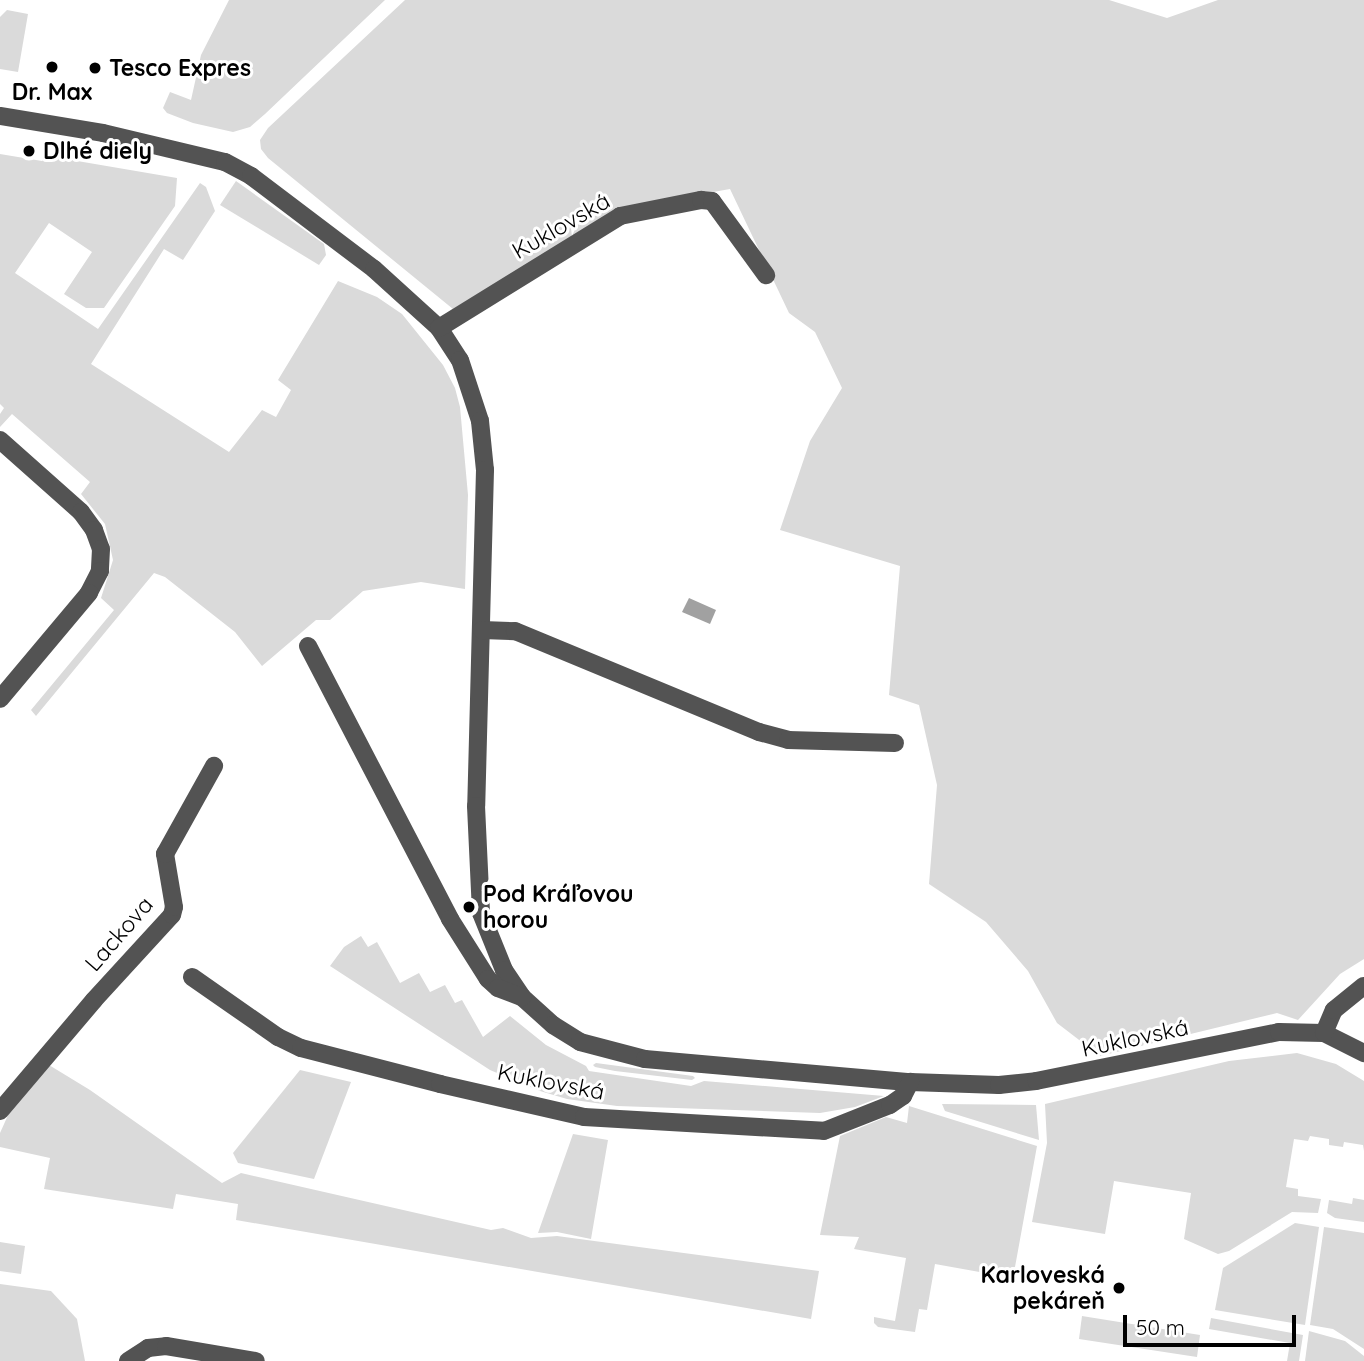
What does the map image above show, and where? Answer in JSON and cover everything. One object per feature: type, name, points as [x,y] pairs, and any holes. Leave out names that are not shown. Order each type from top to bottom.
[{"type":"street","name":"Kuklovská","points":[[0,116],[103,134],[225,162],[251,176],[374,269],[439,328],[460,360],[480,421],[485,470],[476,806],[481,913],[491,944],[522,997],[553,1025],[580,1042],[609,1052],[690,1064],[909,1082],[999,1085],[1036,1081],[1279,1032],[1324,1033],[1364,1053]]},
{"type":"street","name":"Kuklovská","points":[[439,328],[620,216],[701,200],[712,201],[766,275]]},
{"type":"street","points":[[0,699],[89,593],[100,571],[101,549],[81,512],[3,443]]},
{"type":"street","points":[[482,630],[515,631],[759,732],[788,740],[895,743]]},
{"type":"street","name":"Kuklovská","points":[[308,646],[450,919],[488,979],[498,988],[522,997]]},
{"type":"street","name":"Lackova","points":[[0,1111],[94,1000],[172,915],[174,907],[165,854],[214,766]]},
{"type":"street","name":"Kuklovská","points":[[192,977],[278,1037],[302,1048],[440,1084],[584,1117],[824,1131],[890,1105],[904,1096],[909,1082]]},
{"type":"street","points":[[1324,1033],[1334,1010],[1364,986]]},
{"type":"street","points":[[128,1361],[148,1348],[166,1346],[256,1361]]},
{"type":"shaded area","points":[[229,0],[385,0],[265,114],[250,127],[233,132],[193,123],[167,113],[163,108],[170,92],[191,100],[201,55]]},
{"type":"shaded area","points":[[405,0],[1109,0],[1167,18],[1218,0],[1364,0],[1364,959],[1340,974],[1298,1020],[1277,1013],[1100,1056],[1057,1023],[1028,971],[986,922],[929,884],[937,785],[919,705],[889,695],[900,566],[780,530],[810,441],[842,388],[815,332],[789,313],[730,189],[618,209],[453,309],[268,158],[261,149],[260,140],[268,128]]},
{"type":"shaded area","points":[[7,10],[28,14],[18,72],[0,69],[0,17]]},
{"type":"shaded area","points":[[0,154],[42,161],[48,156],[177,178],[175,206],[104,308],[86,308],[64,294],[92,252],[49,223],[15,273],[98,329],[200,183],[206,187],[215,211],[183,260],[164,249],[91,364],[229,452],[262,410],[276,417],[291,390],[278,380],[338,281],[377,297],[402,314],[443,365],[455,388],[460,407],[468,495],[465,589],[421,582],[363,591],[330,620],[316,620],[262,666],[235,632],[165,577],[154,573],[36,716],[31,710],[114,610],[101,598],[113,560],[105,524],[81,494],[90,482],[12,414],[0,427],[0,414],[4,408],[0,404]]},
{"type":"shaded area","points":[[236,181],[324,244],[326,255],[319,265],[220,205]]},
{"type":"shaded area","points":[[689,598],[716,610],[710,624],[682,612]]},
{"type":"shaded area","points":[[361,936],[368,947],[377,942],[400,983],[419,973],[430,992],[445,985],[455,1003],[462,1000],[483,1037],[510,1016],[546,1045],[586,1066],[589,1071],[691,1086],[704,1081],[884,1096],[855,1107],[820,1113],[617,1106],[567,1099],[540,1091],[490,1070],[330,966],[344,947]]},
{"type":"shaded area","points":[[1297,1053],[1336,1064],[1364,1081],[1364,1151],[1363,1145],[1344,1142],[1343,1147],[1329,1145],[1329,1139],[1310,1136],[1308,1141],[1294,1139],[1286,1187],[1298,1189],[1298,1196],[1321,1199],[1318,1213],[1292,1212],[1229,1251],[1218,1254],[1184,1239],[1191,1193],[1114,1181],[1105,1234],[1032,1222],[1047,1143],[1045,1104],[1229,1061]]},
{"type":"shaded area","points":[[596,1063],[695,1078],[692,1080],[615,1071],[595,1067],[593,1065]]},
{"type":"shaded area","points":[[49,1065],[90,1090],[222,1183],[241,1173],[491,1230],[503,1228],[531,1238],[557,1236],[819,1271],[811,1319],[236,1220],[238,1204],[176,1194],[173,1209],[44,1189],[50,1158],[0,1147],[0,1133],[9,1113]]},
{"type":"shaded area","points":[[300,1070],[351,1082],[314,1179],[238,1163],[233,1153]]},
{"type":"shaded area","points":[[942,1104],[1036,1105],[1039,1140],[945,1111]]},
{"type":"shaded area","points":[[909,1106],[1037,1146],[1013,1278],[935,1264],[927,1310],[919,1309],[915,1332],[878,1327],[874,1323],[874,1317],[895,1321],[906,1258],[854,1249],[859,1237],[820,1235],[840,1136],[886,1117],[907,1123]]},
{"type":"shaded area","points":[[573,1134],[608,1140],[591,1239],[557,1232],[538,1233]]},
{"type":"shaded area","points":[[1353,1198],[1364,1200],[1364,1222],[1335,1218],[1327,1213],[1329,1200],[1352,1204]]},
{"type":"shaded area","points":[[1295,1223],[1319,1227],[1305,1325],[1215,1310],[1223,1268]]},
{"type":"shaded area","points":[[1324,1227],[1364,1233],[1364,1349],[1333,1329],[1310,1325]]},
{"type":"shaded area","points":[[0,1242],[25,1246],[21,1274],[0,1271]]},
{"type":"shaded area","points":[[0,1284],[51,1291],[77,1319],[85,1361],[0,1361]]},
{"type":"shaded area","points":[[1082,1316],[1200,1335],[1197,1357],[1079,1339]]},
{"type":"shaded area","points":[[1211,1318],[1303,1335],[1299,1361],[1287,1361],[1290,1343],[1209,1329]]},
{"type":"shaded area","points":[[1309,1331],[1345,1341],[1364,1356],[1364,1361],[1305,1361]]},
{"type":"place","name":"Dr. Max","points":[[52,67]]},
{"type":"place","name":"Tesco Expres","points":[[95,68]]},
{"type":"place","name":"Dlhé diely","points":[[29,151]]},
{"type":"place","name":"Pod Kráľovou horou","points":[[469,907]]},
{"type":"place","name":"Karloveská pekáreň","points":[[1119,1288]]}]
